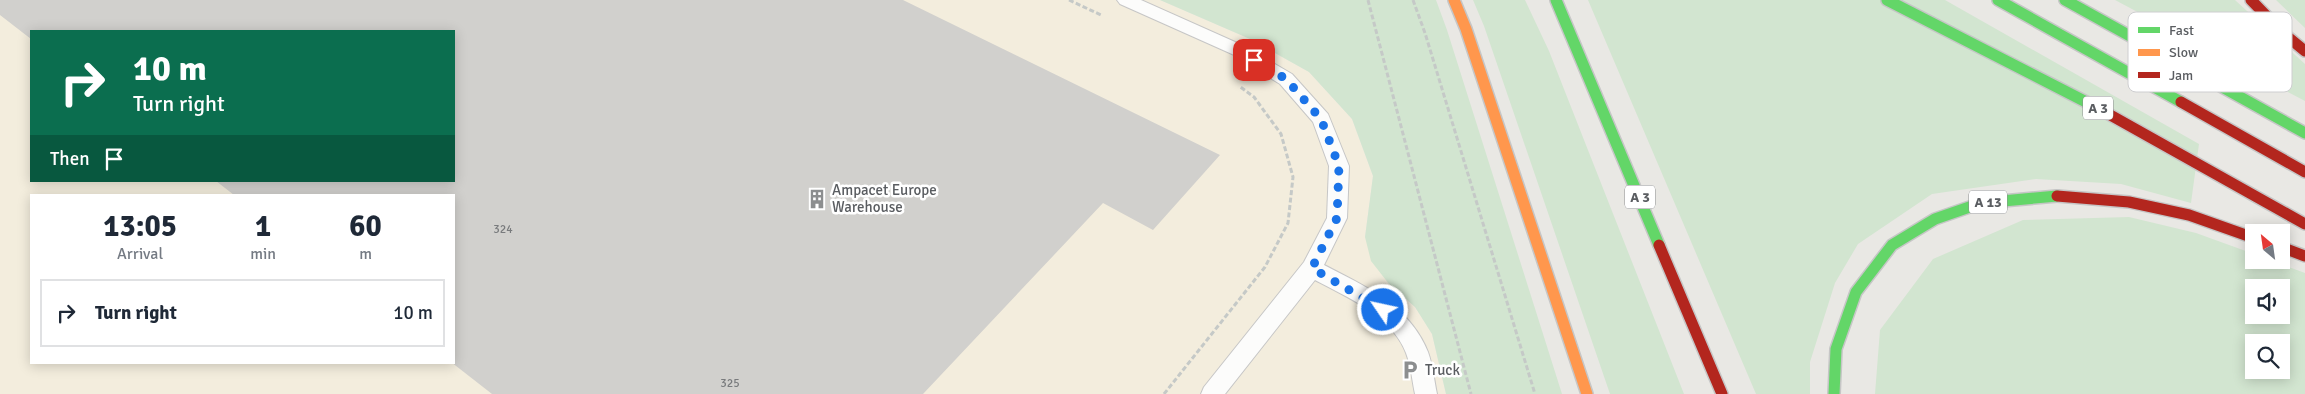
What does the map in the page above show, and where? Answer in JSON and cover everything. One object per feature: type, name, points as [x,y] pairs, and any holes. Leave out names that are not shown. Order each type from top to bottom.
[{"type":"main road","points":[[1454,0],[1466,29],[1587,394]]},
{"type":"main road","name":"A 3","points":[[1556,0],[1722,394]]},
{"type":"main road","name":"A 3","points":[[1887,0],[2040,76],[2253,192],[2305,224]]},
{"type":"main road","points":[[1998,0],[2128,73]]},
{"type":"main road","points":[[2065,0],[2128,35]]},
{"type":"main road","points":[[2251,0],[2263,12]]},
{"type":"main road","points":[[2292,40],[2305,51]]},
{"type":"main road","points":[[2162,92],[2305,172]]},
{"type":"main road","points":[[2231,92],[2305,133]]},
{"type":"main road","name":"A 13","points":[[1834,394],[1836,349],[1856,292],[1892,245],[1934,219],[1981,203],[2051,196],[2129,202],[2189,215],[2245,235]]},
{"type":"main road","points":[[2290,250],[2305,256]]},
{"type":"lane","points":[[1126,0],[1238,50],[1286,79],[1321,119],[1339,166],[1337,218],[1312,268],[1212,394]]},
{"type":"lane","points":[[1312,268],[1370,300],[1397,320],[1414,346],[1426,394]]},
{"type":"path","points":[[1069,0],[1104,16]]},
{"type":"path","points":[[1368,0],[1471,394]]},
{"type":"path","points":[[1413,0],[1426,33],[1535,394]]},
{"type":"path","points":[[1164,394],[1265,267],[1288,223],[1293,177],[1281,134],[1254,97],[1238,86]]},
{"type":"shaded area","name":"Ampacet Europe Warehouse","points":[[0,0],[1160,0],[1250,39],[1309,72],[1352,119],[1373,176],[1365,237],[1389,284],[1415,307],[1432,334],[1446,394],[0,394]]},
{"type":"green space","points":[[1160,0],[1436,0],[1562,394],[1446,394],[1432,334],[1415,307],[1389,284],[1371,261],[1365,237],[1373,176],[1352,119],[1309,72],[1250,39]]},
{"type":"green space","points":[[1473,0],[1525,0],[1549,51],[1684,394],[1610,394],[1484,26]]},
{"type":"green space","points":[[1588,0],[1945,0],[2199,144],[2191,203],[2121,184],[2036,179],[1932,194],[1858,244],[1835,283],[1810,362],[1810,394],[1756,394]]},
{"type":"green space","points":[[2115,0],[2235,0],[2248,12],[2138,12]]},
{"type":"green space","points":[[2276,0],[2305,0],[2305,28],[2292,15],[2292,12],[2288,12]]},
{"type":"green space","points":[[2292,52],[2305,64],[2305,101],[2288,92],[2292,92]]},
{"type":"green space","points":[[2129,217],[2196,233],[2245,251],[2245,269],[2290,269],[2290,267],[2305,273],[2305,394],[1875,394],[1880,330],[1933,259],[2023,220]]},
{"type":"building","name":"Ampacet Europe Warehouse","points":[[0,0],[903,0],[1220,155],[1153,230],[1103,203],[923,394],[492,394],[454,364],[455,194],[233,194],[217,182],[455,182],[455,30],[30,30],[30,38],[0,15]]},
{"type":"traffic: fast","points":[[1556,0],[1659,245]]},
{"type":"traffic: fast","points":[[1887,0],[2096,107]]},
{"type":"traffic: fast","points":[[1998,0],[2128,72]]},
{"type":"traffic: fast","points":[[2065,0],[2128,35]]},
{"type":"traffic: fast","points":[[2163,92],[2181,102]]},
{"type":"traffic: fast","points":[[2231,92],[2305,133]]},
{"type":"traffic: fast","points":[[1834,394],[1836,349],[1856,292],[1892,245],[1935,219],[1981,203],[2057,196]]},
{"type":"traffic: slow","points":[[1454,0],[1466,29],[1587,394]]},
{"type":"traffic: jam","points":[[2251,0],[2263,12]]},
{"type":"traffic: jam","points":[[2292,40],[2305,51]]},
{"type":"traffic: jam","points":[[2181,102],[2305,172]]},
{"type":"traffic: jam","points":[[2096,107],[2305,224]]},
{"type":"traffic: jam","points":[[2057,196],[2129,202],[2189,215],[2245,235]]},
{"type":"traffic: jam","points":[[1659,245],[1722,394]]},
{"type":"traffic: jam","points":[[2290,250],[2305,256]]},
{"type":"place","name":"Ampacet Europe Warehouse","points":[[817,199]]},
{"type":"place","name":"Truck","points":[[1410,370]]},
{"type":"route","points":[[1254,60],[1286,79],[1321,119],[1339,166],[1337,218],[1312,268],[1370,300],[1383,310]]}]
